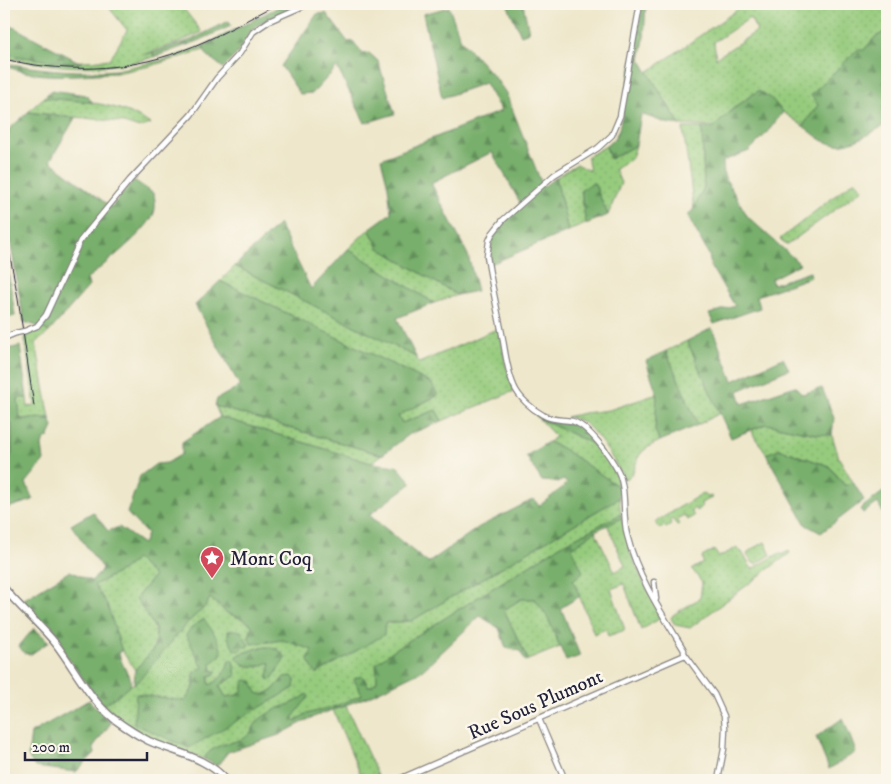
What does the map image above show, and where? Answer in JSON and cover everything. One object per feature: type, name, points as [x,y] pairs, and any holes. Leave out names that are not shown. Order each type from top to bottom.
[{"type":"main road","points":[[4,588],[46,632],[95,700],[113,718],[150,741],[201,761],[226,780]]},
{"type":"street","points":[[4,338],[33,329],[40,324],[52,303],[80,241],[130,180],[191,115],[217,78],[240,53],[253,32],[262,24],[308,4]]},
{"type":"street","points":[[640,4],[620,116],[612,135],[598,148],[554,175],[512,212],[492,234],[489,241],[488,256],[505,353],[514,388],[526,402],[543,416],[571,421],[582,426],[596,440],[616,468],[621,482],[627,536],[640,571],[685,655],[716,698],[724,716],[724,743],[718,780]]},
{"type":"street","points":[[654,582],[656,603]]},
{"type":"street","name":"Rue Sous Plumont","points":[[397,780],[685,655]]},
{"type":"street","points":[[539,719],[565,780]]},
{"type":"green space","points":[[106,4],[180,4],[202,32],[175,44],[142,55],[153,53],[154,57],[117,65],[60,66],[4,57],[4,54],[57,61],[110,59],[127,30]]},
{"type":"green space","points":[[284,4],[298,4],[253,29],[237,54],[223,68],[206,54],[203,46]]},
{"type":"green space","points":[[507,4],[523,4],[529,32],[521,35]]},
{"type":"green space","points":[[643,4],[646,4],[644,39],[640,59],[680,125],[666,123],[641,114],[636,145],[610,159],[606,146],[614,139],[619,130]]},
{"type":"green space","points":[[887,4],[887,31],[875,37],[864,50],[811,95],[818,105],[803,126],[783,112],[765,94],[758,91],[732,109],[726,118],[715,127],[680,125],[648,72],[744,5]],"holes":[[[750,18],[757,31],[716,58],[714,42]]]},
{"type":"green space","points":[[449,7],[461,40],[506,93],[543,187],[556,177],[568,231],[491,264],[491,244],[497,230],[522,206],[492,152],[431,183],[468,255],[477,291],[457,295],[379,248],[369,229],[391,213],[388,186],[381,159],[501,111],[485,83],[442,98],[423,14]]},
{"type":"green space","points":[[326,13],[348,42],[353,41],[363,54],[369,53],[378,61],[395,114],[365,123],[337,67],[313,93],[300,94],[281,66],[317,14]]},
{"type":"green space","points":[[229,21],[231,26],[198,41],[154,57],[153,53],[191,40]]},
{"type":"green space","points":[[4,22],[81,63],[49,61],[4,54]]},
{"type":"green space","points":[[887,31],[887,124],[856,141],[839,144],[822,140],[803,126],[818,105],[811,95],[857,50],[864,50],[875,37]]},
{"type":"green space","points":[[203,46],[204,50],[150,66],[116,73],[116,70],[167,59]]},
{"type":"green space","points":[[11,64],[63,70],[116,70],[116,73],[36,74],[11,68]]},
{"type":"green space","points":[[52,90],[86,95],[93,102],[43,98]]},
{"type":"green space","points":[[758,91],[771,98],[783,112],[766,134],[749,151],[723,161],[724,176],[748,217],[800,264],[771,279],[773,284],[810,272],[811,277],[757,296],[760,308],[714,324],[709,314],[735,306],[711,267],[709,255],[688,216],[695,207],[704,187],[702,128],[713,128],[734,108]]},
{"type":"green space","points":[[43,98],[112,107],[125,111],[150,124],[139,128],[121,122],[28,112]]},
{"type":"green space","points":[[28,112],[75,118],[50,161],[111,207],[134,180],[154,194],[155,202],[154,213],[143,229],[124,248],[87,279],[89,286],[49,332],[24,322],[11,245],[4,219],[4,134]]},
{"type":"green space","points":[[683,128],[702,128],[704,187],[694,209]]},
{"type":"green space","points":[[636,145],[632,158],[615,169],[621,183],[608,215],[594,183],[581,190],[586,224],[568,231],[556,177],[577,164],[590,171],[587,157],[606,146],[610,159]]},
{"type":"green space","points":[[855,180],[863,189],[787,245],[780,239]]},
{"type":"green space","points":[[594,183],[608,215],[586,224],[581,190]]},
{"type":"green space","points":[[279,224],[311,289],[348,249],[434,303],[397,318],[416,357],[235,266]]},
{"type":"green space","points":[[369,229],[379,248],[457,295],[434,303],[348,249]]},
{"type":"green space","points":[[4,243],[15,316],[4,319]]},
{"type":"green space","points":[[235,266],[416,357],[419,363],[499,328],[506,366],[514,391],[442,421],[436,410],[402,423],[398,415],[437,396],[431,383],[220,281]]},
{"type":"green space","points":[[220,281],[431,383],[438,395],[398,416],[402,423],[436,410],[442,421],[410,434],[382,455],[215,406],[217,399],[240,386],[195,305]]},
{"type":"green space","points":[[40,327],[49,332],[36,343],[50,418],[20,419],[18,398],[27,398],[28,407],[35,405],[24,333],[34,331]]},
{"type":"green space","points":[[712,328],[733,381],[783,358],[789,369],[738,391],[742,404],[795,386],[802,394],[822,388],[834,418],[832,435],[816,434],[766,424],[731,438],[687,341]]},
{"type":"green space","points":[[687,341],[720,413],[698,425],[666,351]]},
{"type":"green space","points":[[20,346],[27,398],[18,398],[20,419],[50,418],[53,427],[42,445],[44,461],[26,483],[33,500],[4,509],[4,459],[10,458],[12,454],[12,423],[4,424],[4,350]]},
{"type":"green space","points":[[666,351],[698,425],[660,441],[655,431],[657,394],[646,361]]},
{"type":"green space","points":[[657,394],[655,430],[660,441],[642,452],[632,474],[626,479],[623,478],[611,455],[592,430],[581,421],[566,417],[609,410]]},
{"type":"green space","points":[[215,406],[382,455],[371,463],[220,417]]},
{"type":"green space","points":[[528,408],[540,417],[548,420],[580,426],[607,460],[591,443],[538,418]]},
{"type":"green space","points":[[220,417],[371,463],[397,466],[412,483],[369,515],[428,563],[479,527],[534,499],[539,506],[567,484],[564,480],[559,482],[542,481],[526,456],[548,442],[562,448],[619,487],[619,498],[411,621],[385,623],[384,635],[316,674],[308,661],[312,650],[283,640],[251,644],[249,638],[252,625],[243,619],[227,613],[210,598],[205,607],[188,622],[136,684],[134,683],[135,670],[153,650],[156,642],[155,628],[136,598],[154,576],[136,559],[123,570],[94,585],[107,604],[122,651],[119,651],[123,666],[131,680],[130,686],[104,705],[95,696],[44,624],[21,601],[70,571],[91,581],[98,575],[102,568],[71,525],[93,512],[108,531],[119,527],[143,544],[147,534],[127,513],[140,476],[156,464],[167,463],[182,454],[182,442]]},
{"type":"green space","points":[[538,418],[591,443],[615,472],[619,487],[562,448],[548,442],[556,437]]},
{"type":"green space","points":[[12,422],[12,455],[10,458],[4,459],[4,424]]},
{"type":"green space","points":[[766,424],[816,434],[832,435],[839,458],[853,482],[846,486],[829,466],[779,449],[766,454],[752,430]]},
{"type":"green space","points":[[779,449],[829,466],[845,486],[853,482],[864,500],[821,533],[806,525],[766,454]]},
{"type":"green space","points":[[887,489],[887,521],[878,503],[863,513],[860,509]]},
{"type":"green space","points":[[703,493],[712,498],[701,503],[702,507],[696,511],[695,508],[691,511],[694,516],[687,520],[684,515],[677,519],[680,524],[677,525],[672,519],[670,521],[671,525],[660,529],[655,522]]},
{"type":"green space","points":[[619,498],[621,514],[560,546],[394,650],[377,663],[377,681],[372,686],[368,686],[364,678],[354,680],[363,695],[333,707],[307,714],[294,721],[293,717],[307,694],[265,716],[257,722],[247,736],[217,747],[207,754],[204,759],[138,731],[126,724],[104,705],[136,683],[188,622],[205,607],[210,598],[227,613],[243,619],[252,625],[249,638],[252,644],[283,640],[313,650],[385,623],[411,621]],"holes":[[[266,647],[286,657],[267,677],[271,667],[269,662],[259,667],[244,665],[238,655]],[[221,655],[211,663],[212,671],[216,671],[215,674],[209,676],[209,683],[211,685],[221,677],[229,660],[233,660],[236,676],[219,685],[226,697],[237,695],[243,691],[244,680],[257,693],[263,695],[273,690],[284,677],[295,680],[294,688],[189,747],[137,694],[185,701],[194,686],[193,676]]]},
{"type":"green space","points":[[621,514],[622,518],[595,531],[572,548],[583,572],[573,580],[580,596],[561,608],[580,656],[566,661],[547,616],[535,599],[521,599],[504,610],[528,660],[525,661],[520,651],[506,648],[499,628],[480,616],[423,670],[367,697],[311,718],[279,735],[228,752],[217,766],[204,759],[207,754],[217,747],[247,736],[257,722],[265,716],[307,694],[309,696],[293,717],[294,721],[307,714],[333,707],[362,695],[354,679],[361,676],[368,686],[372,686],[377,681],[376,663],[394,650],[560,546]]},
{"type":"green space","points":[[622,518],[631,555],[661,618],[641,630],[624,584],[611,589],[625,630],[608,636],[606,629],[594,634],[573,580],[572,548],[595,531],[615,572],[625,566],[607,524]]},
{"type":"green space","points":[[765,542],[771,555],[756,564],[753,563],[747,555],[749,551]]},
{"type":"green space","points":[[736,548],[742,552],[752,569],[780,553],[781,555],[789,551],[790,553],[690,628],[675,625],[671,618],[673,615],[700,598],[702,583],[692,569],[703,563],[702,557],[714,550],[719,557]]},
{"type":"green space","points":[[136,559],[154,576],[136,598],[152,622],[156,643],[135,670],[122,651],[94,585],[123,570]]},
{"type":"green space","points":[[521,599],[535,599],[547,616],[560,647],[528,660],[504,610]]},
{"type":"green space","points":[[204,619],[216,636],[221,650],[221,655],[211,663],[212,671],[217,671],[209,676],[209,683],[211,685],[223,674],[229,660],[233,660],[236,676],[219,686],[226,697],[237,695],[242,691],[244,680],[252,681],[257,693],[263,695],[273,690],[284,677],[292,676],[295,680],[294,688],[189,748],[134,724],[136,694],[185,701],[194,687],[196,671],[203,668],[186,635],[193,626]]},
{"type":"green space","points":[[34,628],[49,642],[31,654],[24,653],[19,646]]},
{"type":"green space","points":[[228,631],[241,631],[249,645],[238,651],[234,650],[228,637]]},
{"type":"green space","points":[[266,647],[277,649],[286,657],[272,679],[269,680],[269,662],[248,666],[237,658],[238,655]]},
{"type":"green space","points":[[89,700],[111,723],[93,747],[95,753],[76,772],[35,767],[28,756],[31,733]]},
{"type":"green space","points":[[346,706],[380,780],[363,780],[333,710]]},
{"type":"green space","points":[[843,718],[856,752],[829,769],[816,737]]},
{"type":"railway","points":[[4,59],[48,67],[71,68],[93,68],[138,63],[160,58],[194,46],[278,4]]},
{"type":"railway","points":[[4,225],[18,298],[34,406]]},
{"type":"place","name":"Mont Coq","points":[[212,579]]}]
